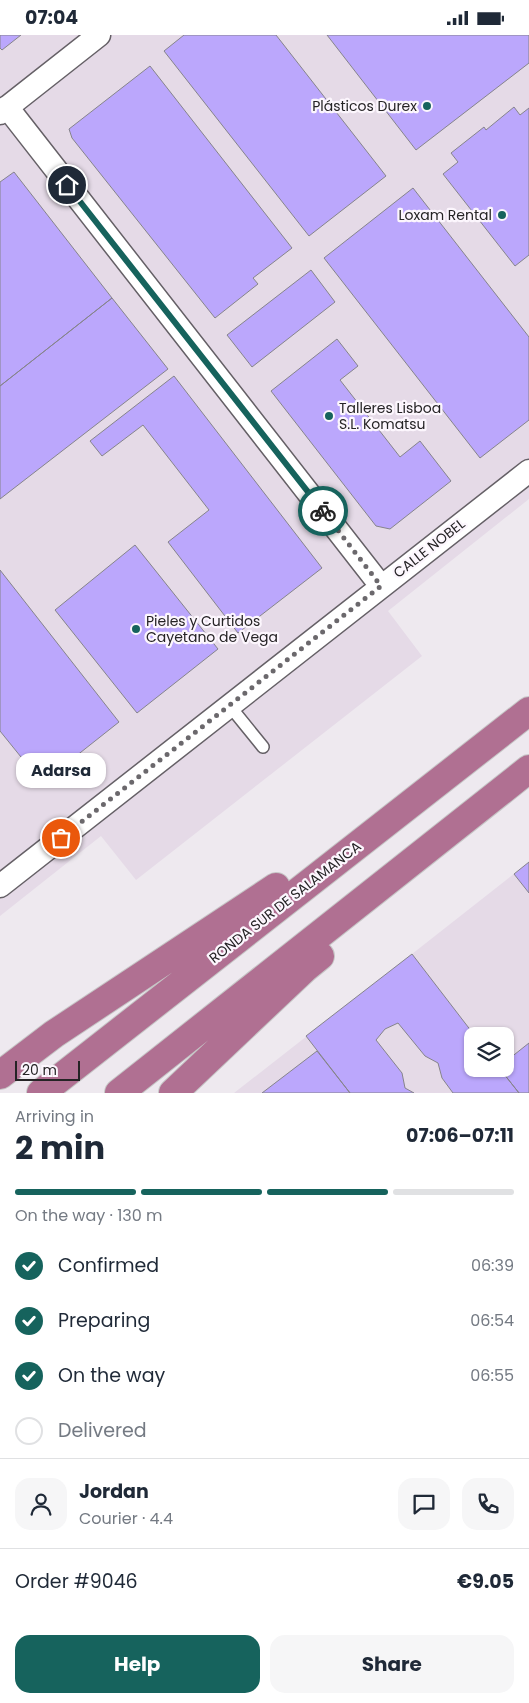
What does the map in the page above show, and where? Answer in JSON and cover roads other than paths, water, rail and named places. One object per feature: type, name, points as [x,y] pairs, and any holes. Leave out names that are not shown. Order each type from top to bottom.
[{"type":"highway","name":"RONDA SUR DE SALAMANCA","points":[[41,1093],[529,711]]},
{"type":"highway","points":[[0,1075],[54,1034],[258,901],[323,853],[482,748]]},
{"type":"highway","points":[[119,1093],[523,773]]},
{"type":"highway","points":[[173,1093],[304,969],[380,910],[523,773]]},
{"type":"street","points":[[99,35],[3,110],[381,586]]},
{"type":"street","name":"CALLE NOBEL","points":[[0,886],[529,471]]},
{"type":"lane","points":[[229,705],[262,747]]},
{"type":"place","name":"Plásticos Durex","points":[[427,106]]},
{"type":"place","name":"Loxam Rental","points":[[502,215]]},
{"type":"place","name":"Talleres Lisboa S.L. Komatsu","points":[[329,416]]},
{"type":"place","name":"Pieles y Curtidos Cayetano de Vega","points":[[136,629]]},
{"type":"place","name":"Adarsa","points":[[61,838]]}]
